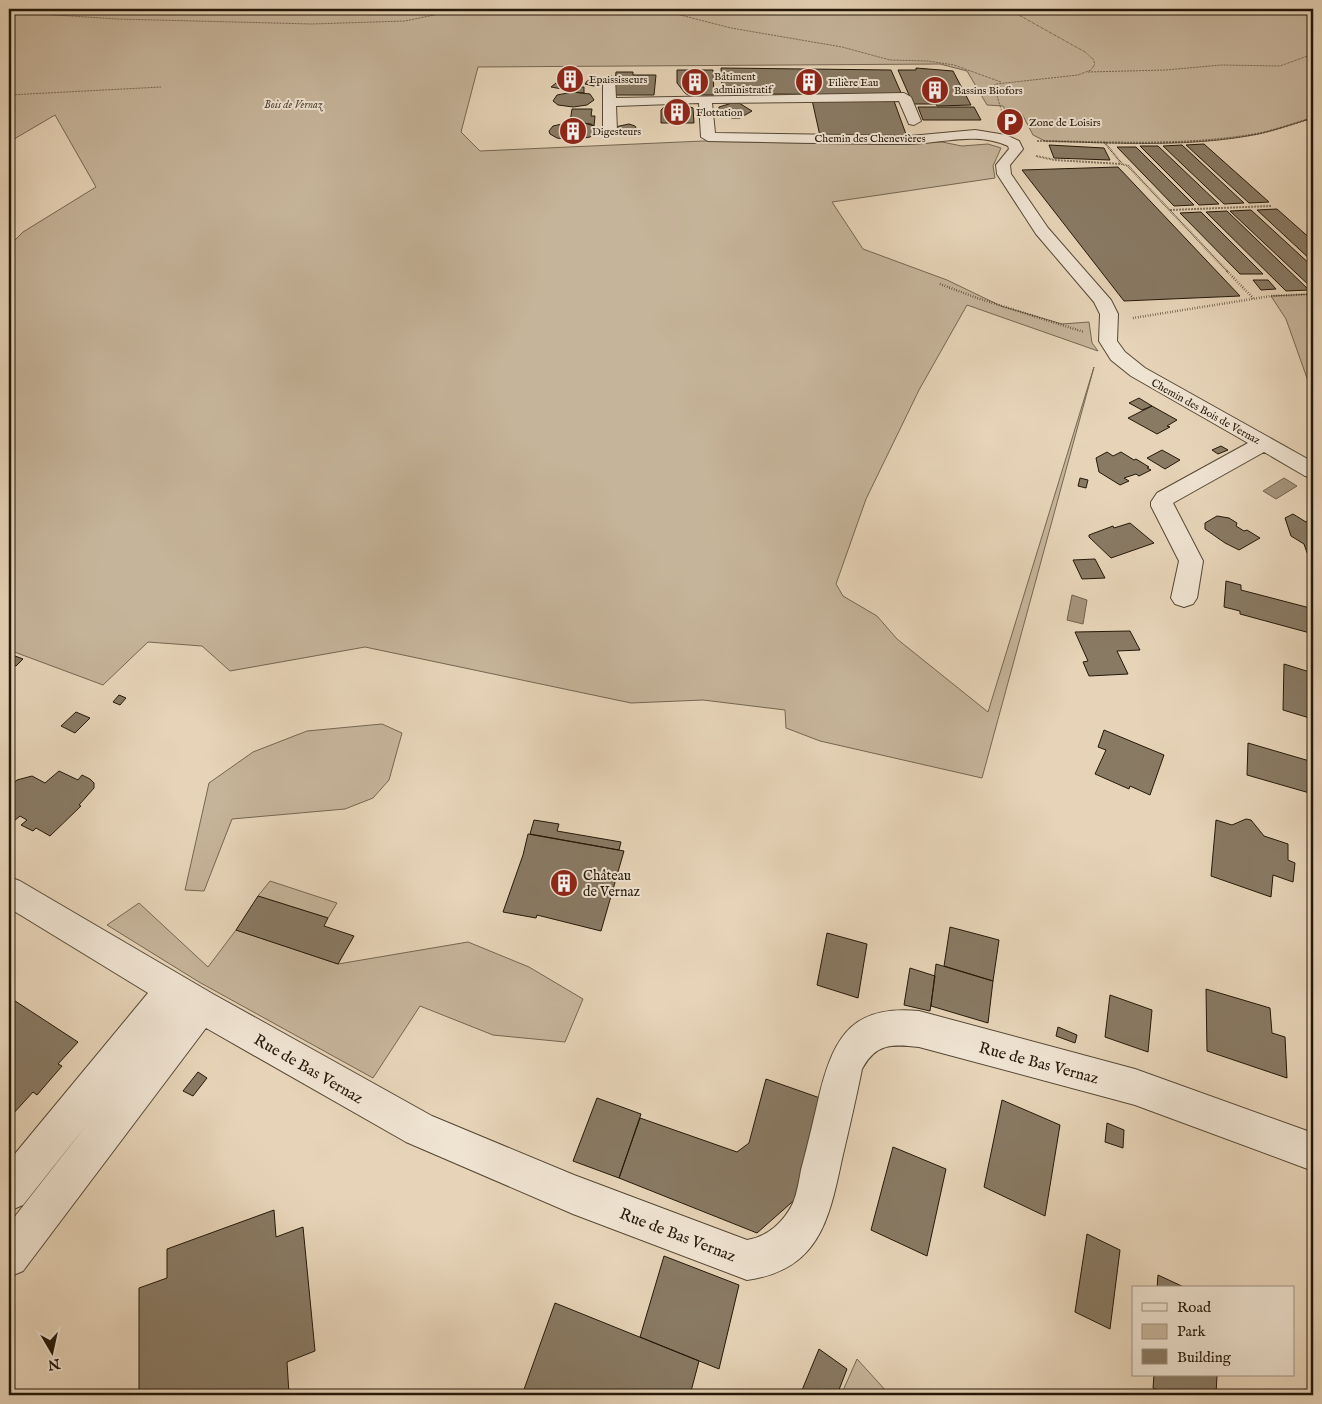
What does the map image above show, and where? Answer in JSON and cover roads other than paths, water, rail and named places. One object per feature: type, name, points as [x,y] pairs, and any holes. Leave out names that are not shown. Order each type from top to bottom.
[{"type":"street","points":[[594,90],[705,99],[904,97],[914,121]]},
{"type":"street","points":[[609,91],[610,130]]},
{"type":"street","name":"Chemin des Chenevières","points":[[705,99],[708,137],[909,140],[963,133],[990,136],[1013,146],[1003,165],[1004,174],[1042,231],[1102,300],[1109,314],[1109,332]]},
{"type":"street","name":"Chemin des Bois de Vernaz","points":[[1109,332],[1118,356],[1138,372],[1313,471]]},
{"type":"street","points":[[1184,598],[1192,561],[1162,506],[1162,502],[1165,498],[1264,443]]},
{"type":"street","name":"Rue de Bas Vernaz","points":[[9,892],[187,998],[419,1129],[573,1194],[747,1260],[755,1260],[775,1252],[805,1224],[812,1207],[845,1065],[852,1050],[860,1040],[884,1028],[902,1027],[919,1029],[1135,1088],[1313,1152]]},
{"type":"street","points":[[9,1191],[187,998]]},
{"type":"street","points":[[9,1258],[187,998]]},
{"type":"place","name":"Epaississeurs","points":[[570,79]]},
{"type":"place","name":"Bâtiment administratif","points":[[695,82]]},
{"type":"place","name":"Filière Eau","points":[[809,82]]},
{"type":"place","name":"Bassins Biofors","points":[[935,90]]},
{"type":"place","name":"Flottation","points":[[677,112]]},
{"type":"place","name":"Zone de Loisirs","points":[[1010,122]]},
{"type":"place","name":"Digesteurs","points":[[573,131]]},
{"type":"place","name":"Château de Vernaz","points":[[564,883]]},
{"type":"park label","name":"Bois de Vernaz","points":[[293,104]]}]
